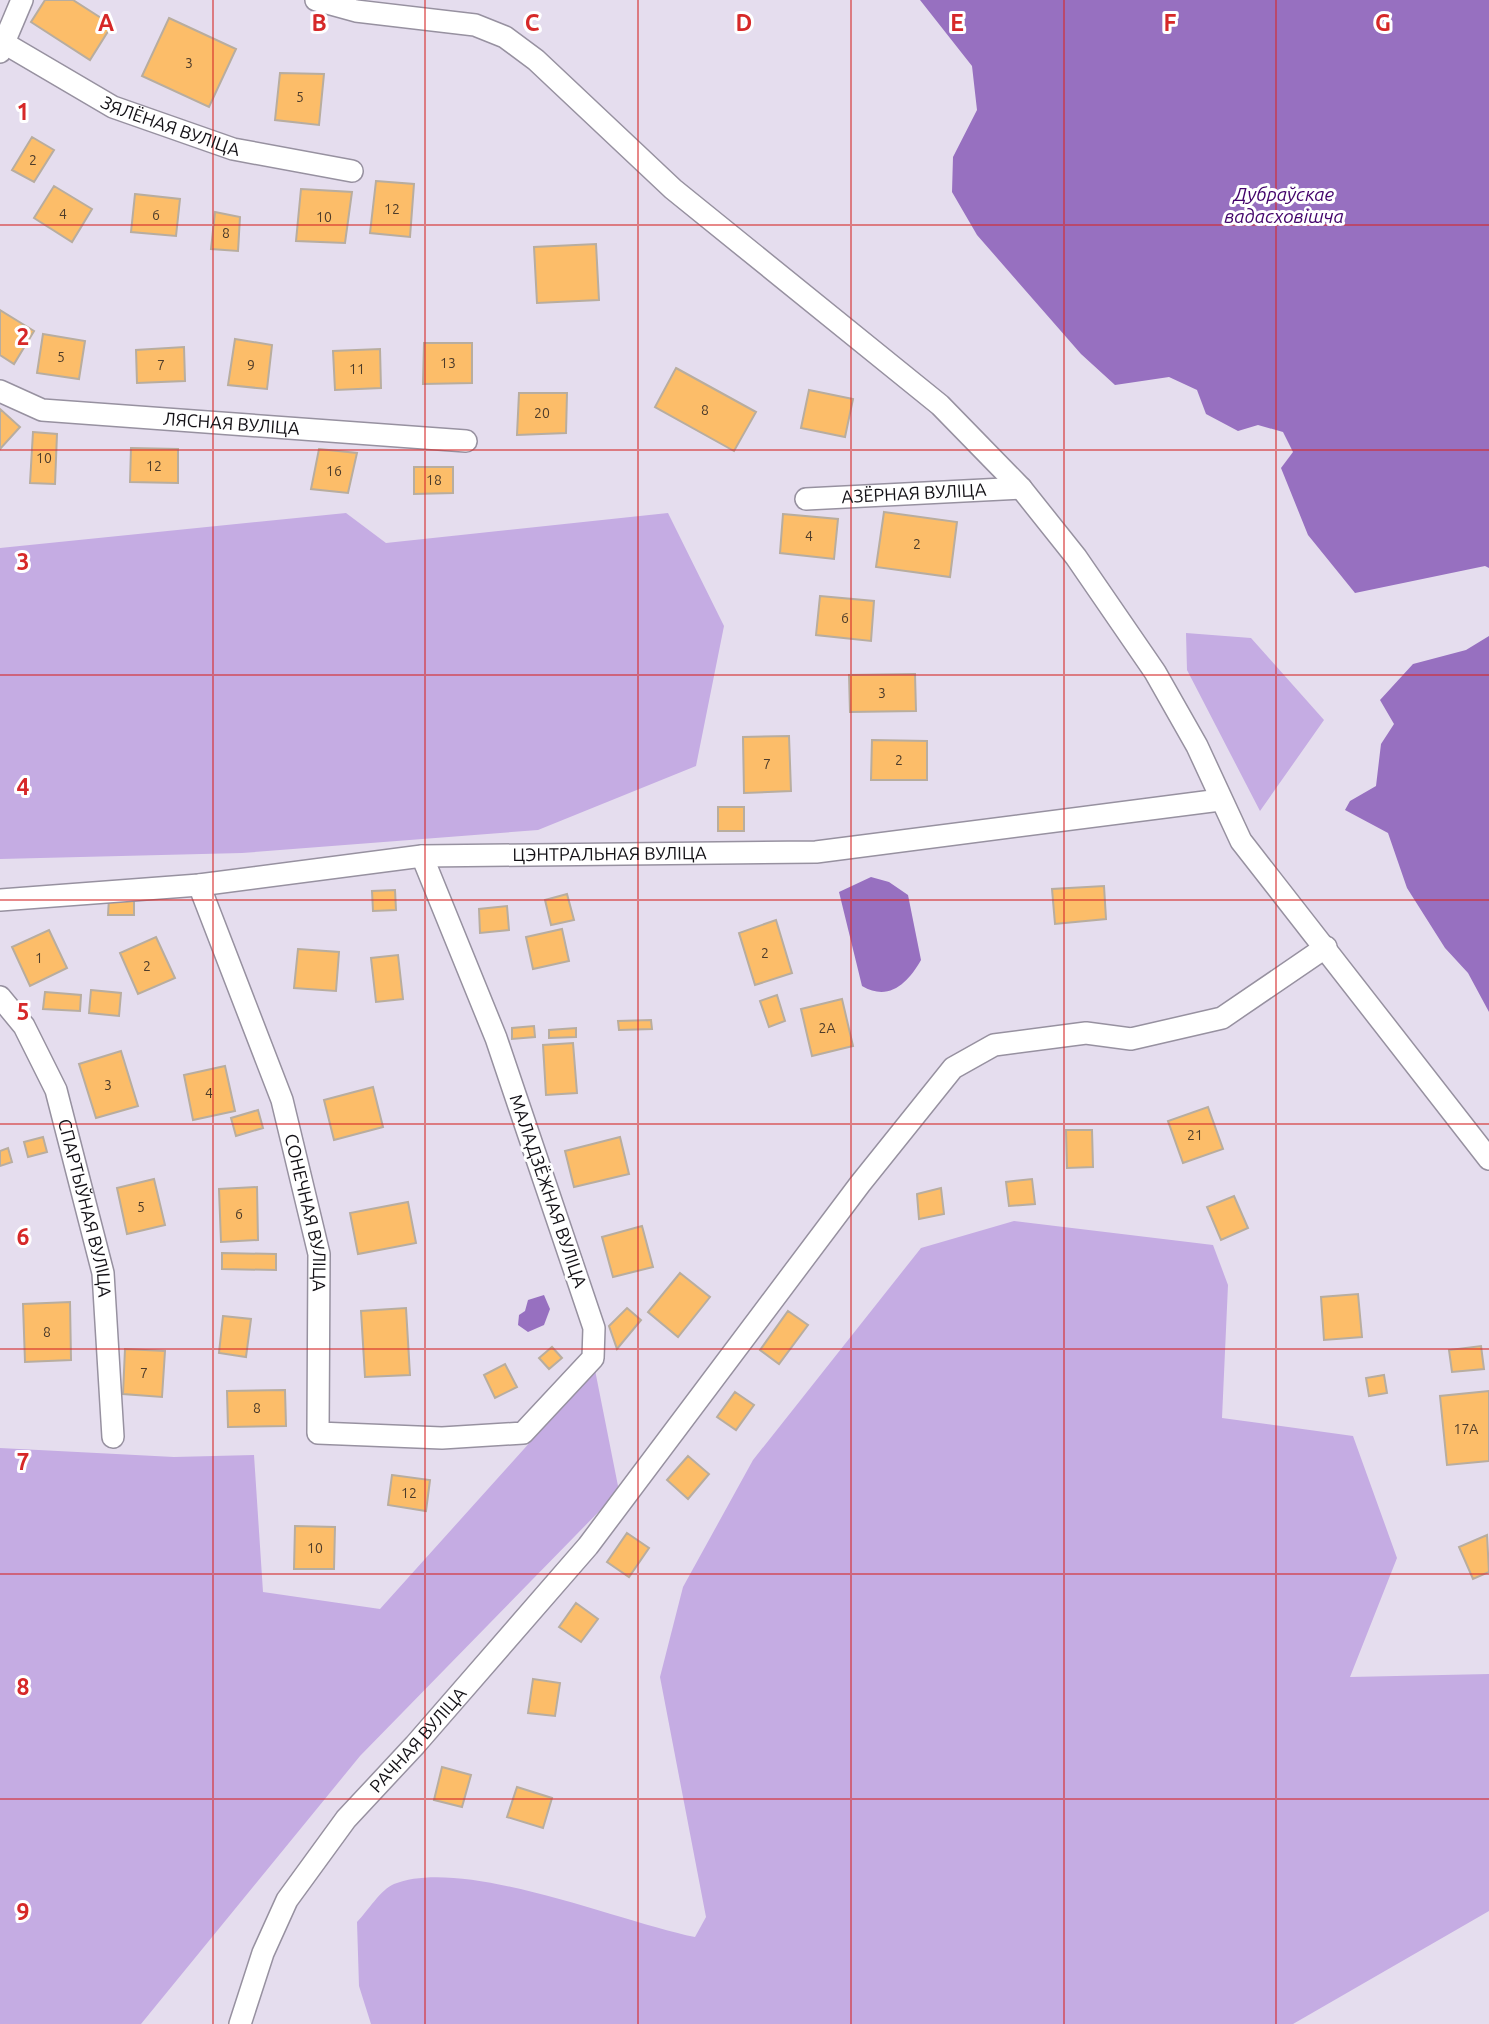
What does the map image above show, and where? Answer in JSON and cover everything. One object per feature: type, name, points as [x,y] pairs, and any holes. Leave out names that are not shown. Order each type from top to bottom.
[{"type":"street","points":[[2,48],[22,0]]},
{"type":"street","points":[[320,2],[356,12],[474,24],[505,37],[536,60],[673,189],[940,405],[1021,488],[1076,557],[1155,672],[1197,746],[1241,841],[1489,1159]]},
{"type":"street","name":"ЗЯЛЁНАЯ ВУЛІЦА","points":[[2,48],[113,107],[233,149],[352,171]]},
{"type":"street","name":"ЛЯСНАЯ ВУЛІЦА","points":[[0,391],[42,410],[466,441]]},
{"type":"street","name":"АЗЁРНАЯ ВУЛІЦА","points":[[806,499],[1021,488]]},
{"type":"street","name":"ЦЭНТРАЛЬНАЯ ВУЛІЦА","points":[[0,900],[199,885],[422,856],[816,852],[1220,800]]},
{"type":"street","name":"МАЛАДЗЁЖНАЯ ВУЛІЦА","points":[[422,856],[496,1038],[594,1328],[593,1358],[523,1433],[442,1438]]},
{"type":"street","name":"СОНЕЧНАЯ ВУЛІЦА","points":[[199,885],[282,1100],[319,1254],[318,1433],[442,1438]]},
{"type":"street","name":"РАЧНАЯ ВУЛІЦА","points":[[240,2024],[263,1953],[288,1900],[338,1829],[588,1546],[860,1184],[953,1068],[994,1045],[1086,1034],[1132,1039],[1222,1018],[1326,947]]},
{"type":"street","name":"СПАРТЫЎНАЯ ВУЛІЦА","points":[[0,997],[24,1026],[56,1090],[103,1273],[113,1437]]},
{"type":"shaded area","points":[[346,513],[386,543],[668,513],[724,626],[696,766],[538,830],[242,853],[0,859],[0,548]]},
{"type":"shaded area","points":[[1186,633],[1251,638],[1324,720],[1260,811],[1187,670]]},
{"type":"shaded area","points":[[1014,1221],[1213,1245],[1228,1285],[1222,1418],[1353,1436],[1397,1558],[1350,1677],[1489,1674],[1489,1911],[1293,2024],[371,2024],[359,1986],[357,1922],[379,1896],[394,1884],[424,1878],[460,1878],[500,1885],[542,1894],[695,1937],[706,1917],[660,1677],[683,1587],[753,1460],[921,1248]]},
{"type":"shaded area","points":[[595,1370],[619,1491],[360,1756],[141,2024],[0,2024],[0,1448],[174,1457],[254,1455],[263,1592],[380,1609]]},
{"type":"water","name":"Дубраўскае вадасховішча","points":[[920,0],[1489,0],[1489,568],[1485,566],[1355,593],[1308,535],[1281,468],[1293,452],[1283,432],[1258,425],[1238,431],[1206,414],[1197,390],[1169,377],[1115,385],[1081,354],[977,235],[952,192],[953,157],[977,110],[972,66]]},
{"type":"water","points":[[1489,636],[1489,1012],[1468,973],[1445,948],[1407,888],[1388,833],[1345,810],[1350,801],[1376,786],[1381,744],[1394,724],[1380,700],[1413,664],[1466,650]]},
{"type":"water","points":[[871,877],[889,882],[908,895],[921,960],[904,983],[897,988],[881,992],[862,986],[839,892]]},
{"type":"water","points":[[544,1295],[550,1309],[544,1325],[528,1332],[518,1325],[519,1315],[525,1311],[528,1300]]},
{"type":"building","points":[[45,0],[73,0],[112,25],[90,60],[31,22]]},
{"type":"building","points":[[169,18],[236,49],[209,107],[142,76]]},
{"type":"building","points":[[280,73],[324,74],[319,125],[275,120]]},
{"type":"building","points":[[32,137],[54,150],[34,182],[12,170]]},
{"type":"building","points":[[376,181],[414,184],[410,237],[370,233]]},
{"type":"building","points":[[54,186],[92,209],[72,242],[34,218]]},
{"type":"building","points":[[301,189],[352,192],[345,243],[296,241]]},
{"type":"building","points":[[135,194],[180,199],[176,236],[131,232]]},
{"type":"building","points":[[215,212],[240,217],[238,251],[211,249]]},
{"type":"building","points":[[596,244],[599,300],[537,303],[534,247]]},
{"type":"building","points":[[0,310],[34,331],[14,364],[0,355]]},
{"type":"building","points":[[43,334],[85,341],[79,379],[37,373]]},
{"type":"building","points":[[235,339],[272,345],[267,389],[228,385]]},
{"type":"building","points":[[424,343],[472,343],[472,383],[423,384]]},
{"type":"building","points":[[184,347],[185,381],[137,383],[136,350]]},
{"type":"building","points":[[380,349],[381,388],[335,390],[333,351]]},
{"type":"building","points":[[676,368],[756,412],[734,451],[655,407]]},
{"type":"building","points":[[809,390],[853,399],[845,437],[801,428]]},
{"type":"building","points":[[519,393],[567,393],[566,433],[517,435]]},
{"type":"building","points":[[0,409],[20,427],[0,449]]},
{"type":"building","points":[[33,432],[57,434],[55,484],[30,483]]},
{"type":"building","points":[[131,448],[178,449],[178,483],[130,482]]},
{"type":"building","points":[[319,449],[357,453],[348,493],[311,489]]},
{"type":"building","points":[[414,467],[453,467],[453,493],[414,494]]},
{"type":"building","points":[[884,512],[957,522],[950,577],[876,567]]},
{"type":"building","points":[[783,514],[838,519],[834,559],[780,553]]},
{"type":"building","points":[[820,596],[874,601],[871,641],[816,635]]},
{"type":"building","points":[[915,674],[916,711],[850,712],[849,675]]},
{"type":"building","points":[[789,736],[791,791],[744,793],[743,737]]},
{"type":"building","points":[[872,740],[927,741],[927,780],[871,780]]},
{"type":"building","points":[[718,807],[744,807],[744,831],[718,831]]},
{"type":"building","points":[[1104,886],[1106,919],[1055,924],[1052,889]]},
{"type":"building","points":[[395,890],[396,910],[373,911],[372,891]]},
{"type":"building","points":[[567,894],[574,920],[551,925],[545,900]]},
{"type":"building","points":[[109,898],[134,899],[134,915],[108,915]]},
{"type":"building","points":[[507,906],[509,930],[480,933],[479,909]]},
{"type":"building","points":[[776,920],[792,973],[755,985],[739,933]]},
{"type":"building","points":[[562,929],[569,961],[533,969],[526,937]]},
{"type":"building","points":[[49,930],[67,968],[30,986],[12,947]]},
{"type":"building","points":[[156,937],[175,978],[138,994],[120,953]]},
{"type":"building","points":[[298,949],[339,952],[336,991],[294,988]]},
{"type":"building","points":[[398,955],[403,999],[376,1002],[371,958]]},
{"type":"building","points":[[91,990],[121,993],[119,1016],[89,1013]]},
{"type":"building","points":[[45,992],[81,995],[80,1011],[43,1009]]},
{"type":"building","points":[[777,995],[785,1021],[769,1027],[760,1001]]},
{"type":"building","points":[[842,999],[853,1046],[812,1056],[801,1009]]},
{"type":"building","points":[[651,1020],[652,1029],[619,1030],[618,1021]]},
{"type":"building","points":[[534,1026],[535,1037],[512,1039],[512,1028]]},
{"type":"building","points":[[576,1028],[576,1037],[549,1038],[549,1030]]},
{"type":"building","points":[[573,1043],[577,1093],[546,1095],[543,1045]]},
{"type":"building","points":[[121,1051],[138,1106],[96,1118],[79,1064]]},
{"type":"building","points":[[225,1066],[235,1111],[193,1120],[184,1075]]},
{"type":"building","points":[[373,1087],[383,1127],[334,1140],[324,1100]]},
{"type":"building","points":[[1208,1107],[1223,1149],[1183,1163],[1168,1121]]},
{"type":"building","points":[[258,1110],[263,1128],[236,1136],[231,1118]]},
{"type":"building","points":[[1066,1130],[1092,1130],[1093,1167],[1067,1168]]},
{"type":"building","points":[[43,1137],[47,1152],[28,1157],[24,1142]]},
{"type":"building","points":[[620,1137],[629,1174],[574,1187],[565,1151]]},
{"type":"building","points":[[8,1148],[12,1162],[0,1166],[0,1151]]},
{"type":"building","points":[[154,1179],[165,1225],[127,1234],[117,1188]]},
{"type":"building","points":[[1032,1179],[1035,1204],[1009,1206],[1006,1182]]},
{"type":"building","points":[[257,1187],[258,1240],[221,1242],[219,1189]]},
{"type":"building","points":[[941,1188],[944,1214],[919,1219],[917,1194]]},
{"type":"building","points":[[1234,1196],[1248,1228],[1221,1240],[1207,1207]]},
{"type":"building","points":[[408,1202],[416,1243],[358,1254],[350,1213]]},
{"type":"building","points":[[642,1226],[653,1267],[613,1277],[602,1237]]},
{"type":"building","points":[[222,1253],[276,1254],[276,1270],[222,1269]]},
{"type":"building","points":[[680,1273],[710,1297],[678,1337],[648,1312]]},
{"type":"building","points":[[1358,1294],[1362,1337],[1324,1340],[1321,1297]]},
{"type":"building","points":[[70,1302],[71,1360],[25,1362],[23,1304]]},
{"type":"building","points":[[406,1308],[410,1375],[365,1377],[361,1311]]},
{"type":"building","points":[[627,1308],[641,1320],[617,1349],[609,1326]]},
{"type":"building","points":[[788,1311],[808,1325],[779,1364],[760,1350]]},
{"type":"building","points":[[223,1316],[251,1319],[246,1357],[219,1353]]},
{"type":"building","points":[[1481,1346],[1484,1369],[1452,1372],[1449,1350]]},
{"type":"building","points":[[552,1347],[562,1358],[549,1369],[539,1358]]},
{"type":"building","points":[[125,1349],[165,1351],[162,1397],[123,1394]]},
{"type":"building","points":[[505,1364],[517,1387],[495,1398],[484,1375]]},
{"type":"building","points":[[1384,1375],[1387,1393],[1369,1396],[1366,1378]]},
{"type":"building","points":[[285,1390],[286,1426],[228,1427],[227,1391]]},
{"type":"building","points":[[1489,1391],[1489,1461],[1447,1465],[1440,1396]]},
{"type":"building","points":[[735,1392],[754,1405],[736,1430],[717,1417]]},
{"type":"building","points":[[688,1456],[709,1474],[688,1499],[667,1480]]},
{"type":"building","points":[[392,1475],[430,1480],[426,1511],[388,1505]]},
{"type":"building","points":[[295,1526],[335,1527],[334,1569],[294,1569]]},
{"type":"building","points":[[627,1533],[649,1548],[629,1577],[607,1562]]},
{"type":"building","points":[[1487,1535],[1489,1572],[1473,1579],[1459,1547]]},
{"type":"building","points":[[576,1603],[598,1619],[581,1642],[559,1627]]},
{"type":"building","points":[[533,1679],[560,1683],[555,1716],[528,1713]]},
{"type":"building","points":[[442,1767],[471,1775],[462,1807],[434,1800]]},
{"type":"building","points":[[517,1787],[552,1798],[543,1828],[507,1817]]}]
